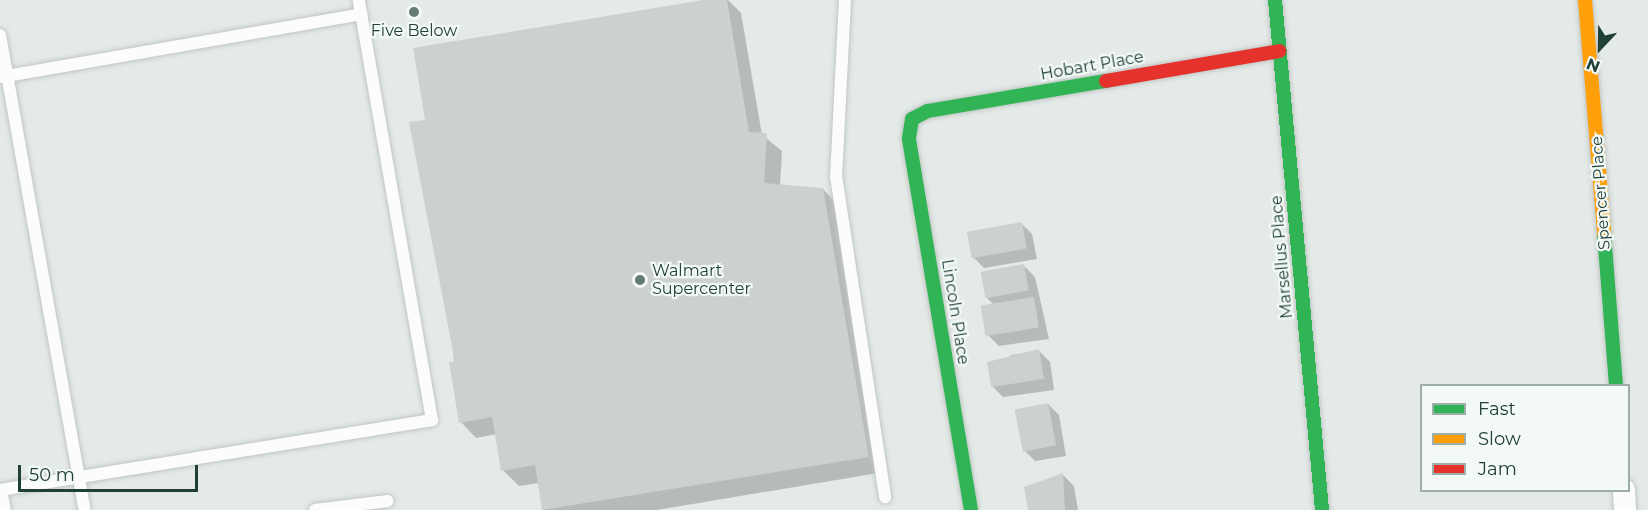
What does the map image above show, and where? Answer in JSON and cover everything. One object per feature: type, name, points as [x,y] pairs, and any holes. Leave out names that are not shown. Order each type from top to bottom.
[{"type":"street","name":"Marsellus Place","points":[[1275,0],[1322,510]]},
{"type":"street","name":"Spencer Place","points":[[1586,0],[1616,384]]},
{"type":"street","name":"Hobart Place","points":[[912,119],[928,111],[1279,51]]},
{"type":"street","name":"Lincoln Place","points":[[912,119],[909,138],[971,510]]},
{"type":"street","points":[[1624,492],[1625,510]]},
{"type":"lane","points":[[5,510],[1,490],[80,475],[432,420],[359,0]]},
{"type":"lane","points":[[845,0],[836,176],[885,497]]},
{"type":"lane","points":[[4,77],[362,14]]},
{"type":"lane","points":[[0,35],[4,77],[85,510]]},
{"type":"lane","points":[[315,510],[387,501]]},
{"type":"building","name":"Walmart Supercenter","points":[[703,0],[727,0],[749,132],[767,133],[764,183],[823,188],[869,457],[542,510],[535,465],[501,471],[492,417],[459,423],[449,362],[455,362],[409,122],[425,120],[413,48]]},
{"type":"building","points":[[1022,222],[1027,249],[972,258],[967,232]]},
{"type":"building","points":[[1024,264],[1029,291],[985,298],[981,272]]},
{"type":"building","points":[[1034,297],[1039,328],[986,336],[981,305]]},
{"type":"building","points":[[1039,349],[1044,379],[991,387],[987,362]]},
{"type":"building","points":[[1048,403],[1056,445],[1023,452],[1015,409]]},
{"type":"building","points":[[1063,473],[1065,510],[1028,510],[1024,487]]},
{"type":"traffic: fast","points":[[1275,0],[1322,510]]},
{"type":"traffic: fast","points":[[971,510],[909,138],[912,119],[928,111],[1106,81]]},
{"type":"traffic: fast","points":[[1604,233],[1616,384]]},
{"type":"traffic: slow","points":[[1585,0],[1604,233]]},
{"type":"traffic: jam","points":[[1106,81],[1279,51]]},
{"type":"place","name":"Five Below","points":[[414,12]]},
{"type":"place","name":"Walmart Supercenter","points":[[640,280]]}]
